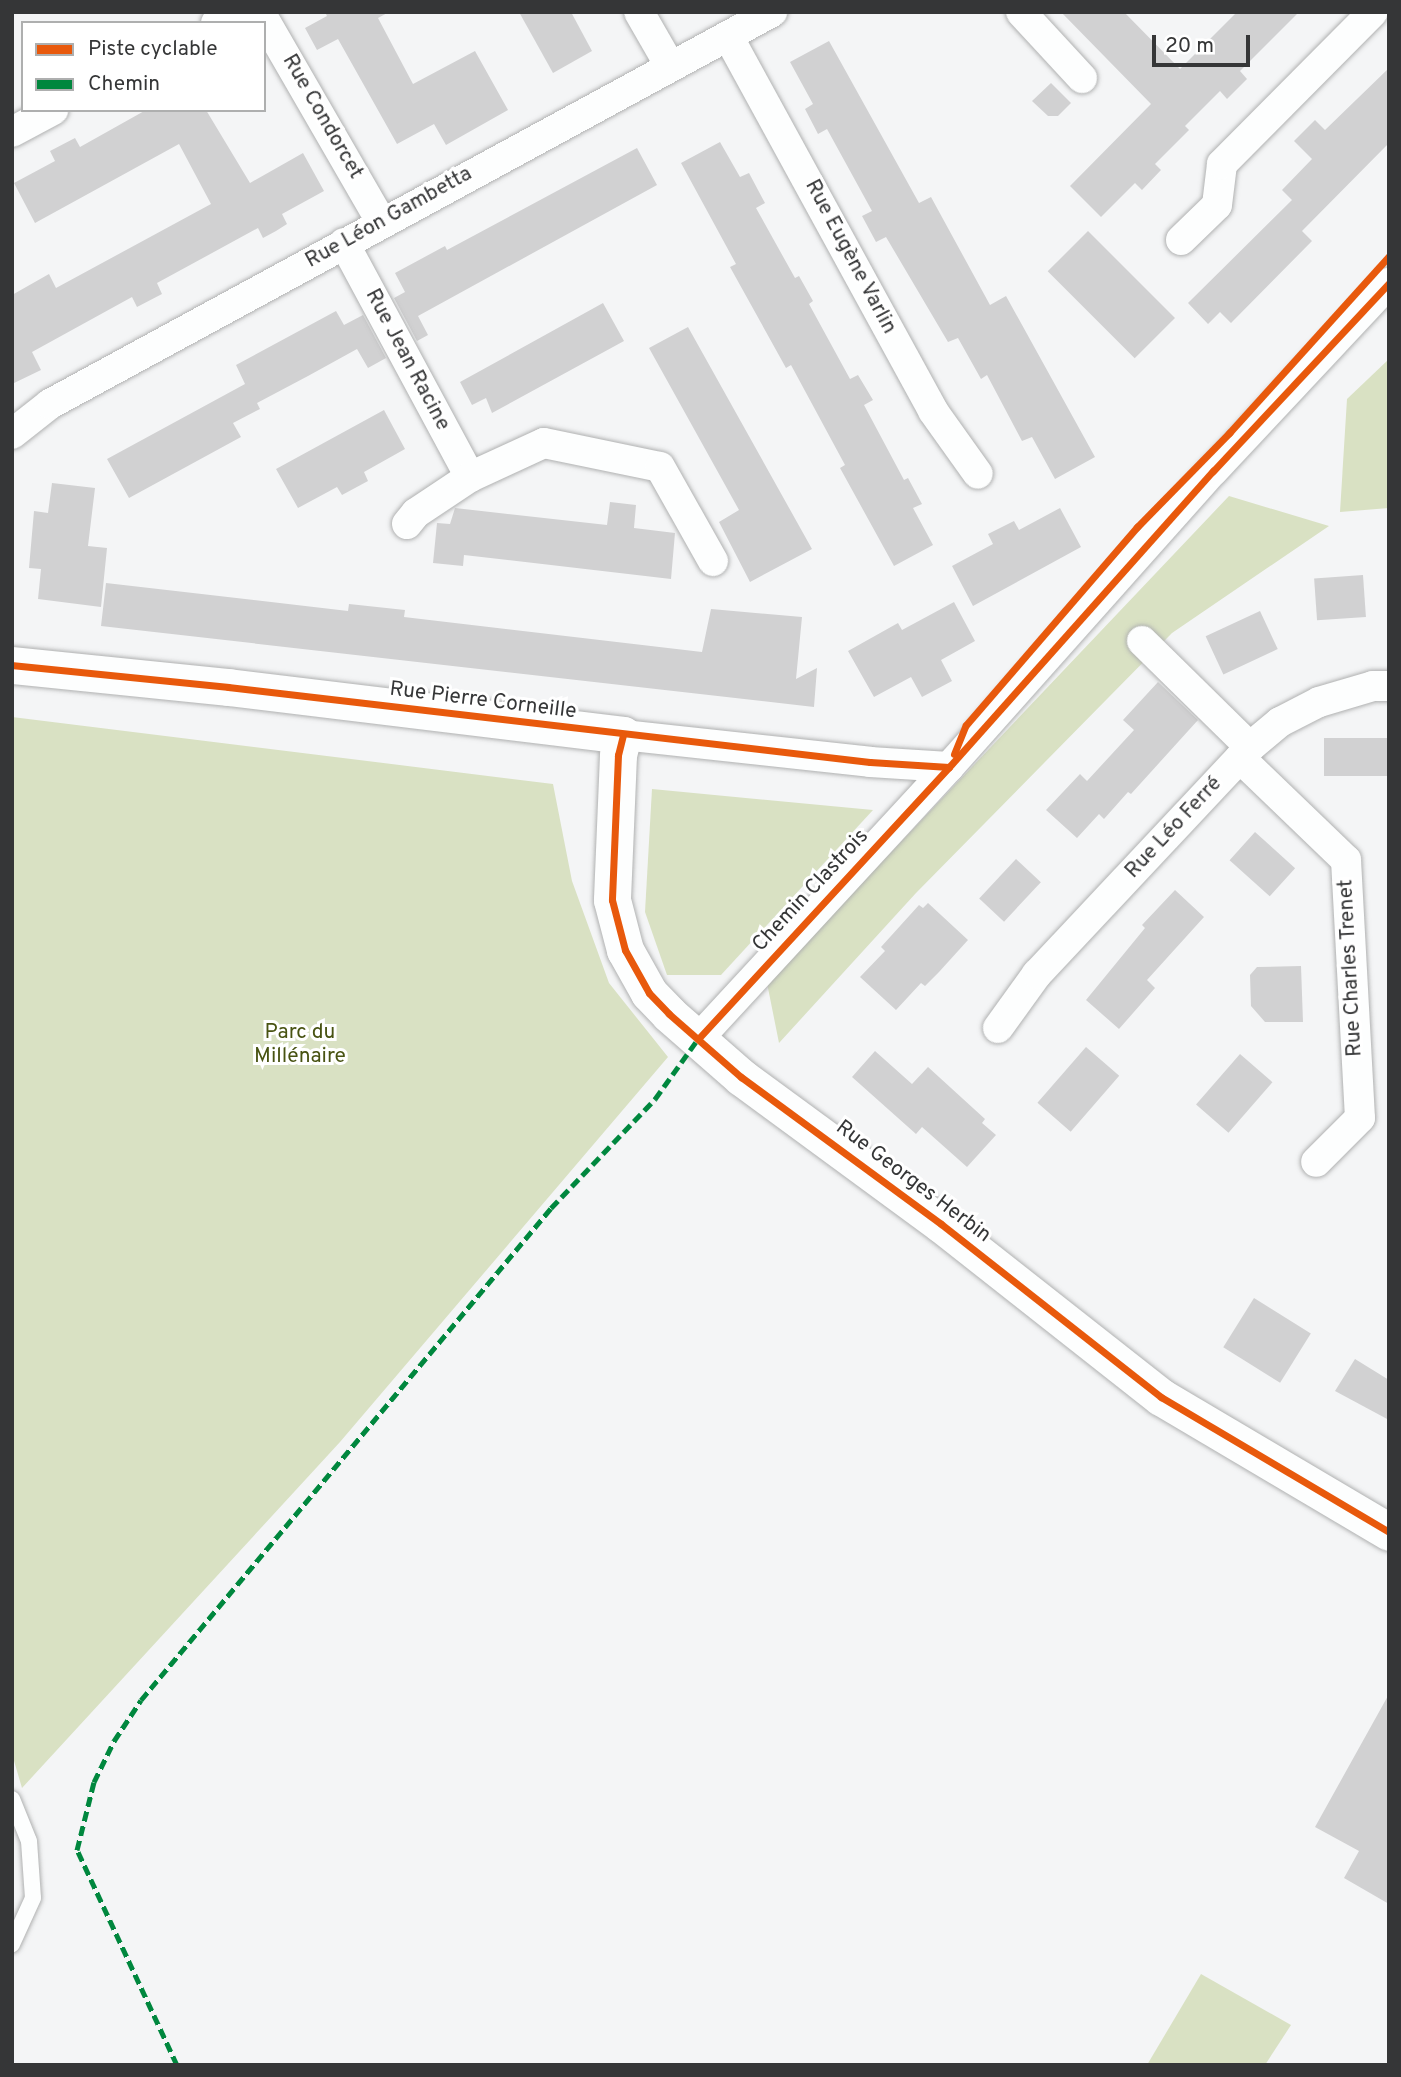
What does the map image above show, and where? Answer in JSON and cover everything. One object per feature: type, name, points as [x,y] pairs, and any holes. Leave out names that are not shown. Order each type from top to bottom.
[{"type":"street","points":[[220,21],[236,12]]},
{"type":"street","points":[[639,12],[670,66]]},
{"type":"street","name":"Rue Léon Gambetta","points":[[15,426],[50,404],[344,243],[772,12]]},
{"type":"street","points":[[1021,12],[1082,78]]},
{"type":"street","points":[[1181,240],[1217,205],[1222,164],[1373,12]]},
{"type":"street","name":"Rue Condorcet","points":[[266,22],[382,223]]},
{"type":"street","name":"Rue Eugène Varlin","points":[[729,36],[933,411],[978,474]]},
{"type":"street","points":[[12,132],[49,112]]},
{"type":"street","name":"Rue Jean Racine","points":[[344,243],[470,477]]},
{"type":"street","name":"Chemin Clastrois","points":[[698,1039],[949,767],[1213,471],[1389,283]]},
{"type":"street","points":[[407,524],[416,513],[470,477],[544,443],[660,467],[713,561]]},
{"type":"street","name":"Rue Charles Trenet","points":[[1142,640],[1346,860],[1360,1118],[1316,1162]]},
{"type":"street","name":"Rue Pierre Corneille","points":[[12,665],[228,687],[870,762],[949,767]]},
{"type":"street","name":"Rue Léo Ferré","points":[[998,1028],[1037,974],[1245,752],[1280,722],[1319,702],[1373,686],[1389,686]]},
{"type":"street","name":"Rue Georges Herbin","points":[[623,735],[618,755],[612,900],[625,950],[649,993],[741,1077],[941,1224],[1161,1396],[1389,1532]]},
{"type":"lane","points":[[12,1799],[29,1841],[33,1898],[12,1944]]},
{"type":"green space","points":[[1389,359],[1389,508],[1340,512],[1347,399]]},
{"type":"green space","points":[[1229,496],[1329,526],[1172,633],[916,893],[779,1043],[767,983]]},
{"type":"green space","name":"Parc du Millénaire","points":[[12,717],[553,784],[572,881],[609,983],[668,1057],[340,1442],[22,1788],[12,1754]]},
{"type":"green space","points":[[652,789],[873,810],[721,975],[667,975],[645,912]]},
{"type":"green space","points":[[1201,1974],[1291,2025],[1265,2065],[1147,2065]]},
{"type":"building","points":[[325,12],[389,12],[378,18],[413,84],[475,51],[508,110],[446,145],[434,124],[397,144],[338,39],[317,50],[305,28],[327,16]]},
{"type":"building","points":[[519,12],[571,12],[592,51],[553,73]]},
{"type":"building","points":[[1061,12],[1124,12],[1180,69],[1237,12],[1299,12],[1240,71],[1247,79],[1227,99],[1220,91],[1185,126],[1189,130],[1155,164],[1161,170],[1142,190],[1135,183],[1101,217],[1070,186],[1151,104]]},
{"type":"building","points":[[829,41],[919,203],[931,197],[990,305],[1006,296],[1095,457],[1055,479],[1032,437],[1022,441],[987,375],[981,379],[958,338],[948,342],[886,237],[876,242],[862,216],[872,211],[827,129],[818,134],[805,109],[813,104],[790,62]]},
{"type":"building","points":[[1389,68],[1389,143],[1302,231],[1312,241],[1231,323],[1220,312],[1208,324],[1188,303],[1292,200],[1282,190],[1312,159],[1294,141],[1315,120],[1325,130]]},
{"type":"building","points":[[1051,83],[1071,103],[1058,116],[1048,116],[1032,101]]},
{"type":"building","points":[[142,112],[207,112],[250,183],[303,153],[324,191],[282,214],[287,224],[276,231],[263,238],[258,228],[157,283],[162,294],[137,307],[132,297],[32,352],[41,370],[12,384],[12,295],[49,274],[56,288],[211,204],[179,144],[35,223],[14,183],[55,161],[50,151],[75,138],[80,147]]},
{"type":"building","points":[[720,142],[740,177],[749,173],[765,203],[756,208],[795,278],[799,276],[813,301],[809,304],[850,379],[858,375],[873,400],[864,405],[904,480],[908,478],[922,504],[913,508],[933,545],[894,566],[840,468],[845,465],[791,365],[786,368],[730,267],[736,264],[681,163]]},
{"type":"building","points":[[637,148],[657,185],[418,316],[428,335],[417,341],[394,298],[405,292],[395,273],[445,246],[447,250]]},
{"type":"building","points":[[1088,231],[1175,318],[1135,358],[1048,271]]},
{"type":"building","points":[[603,303],[624,341],[492,413],[486,398],[472,405],[460,382]]},
{"type":"building","points":[[336,311],[344,325],[363,315],[386,358],[368,368],[357,349],[257,403],[260,409],[233,423],[241,437],[129,498],[107,459],[245,384],[236,365]]},
{"type":"building","points":[[688,327],[812,549],[750,582],[719,522],[739,510],[649,348]]},
{"type":"building","points":[[384,410],[405,449],[364,472],[368,481],[342,495],[337,487],[298,508],[276,469]]},
{"type":"building","points":[[52,483],[95,488],[88,546],[107,548],[101,607],[38,599],[41,569],[29,568],[34,511],[48,513]]},
{"type":"building","points":[[610,502],[636,505],[634,528],[675,533],[671,579],[464,555],[463,566],[433,563],[437,523],[450,524],[455,508],[607,525]]},
{"type":"building","points":[[1060,508],[1081,547],[973,606],[952,566],[993,544],[988,534],[1014,521],[1019,530]]},
{"type":"building","points":[[1363,575],[1366,617],[1317,620],[1314,578]]},
{"type":"building","points":[[106,583],[348,611],[349,604],[405,610],[404,617],[702,652],[711,609],[802,617],[796,679],[817,668],[814,707],[101,626]]},
{"type":"building","points":[[954,602],[975,641],[941,660],[952,681],[922,697],[911,677],[874,697],[848,651],[898,623],[902,630]]},
{"type":"building","points":[[1260,611],[1278,649],[1223,674],[1206,636]]},
{"type":"building","points":[[1158,682],[1198,720],[1131,794],[1128,792],[1104,819],[1099,814],[1077,838],[1046,810],[1080,774],[1087,781],[1134,730],[1123,720]]},
{"type":"building","points":[[1324,738],[1389,738],[1389,776],[1324,776]]},
{"type":"building","points":[[1255,832],[1295,868],[1270,896],[1230,860]]},
{"type":"building","points":[[1016,859],[1041,882],[1004,922],[979,898]]},
{"type":"building","points":[[1175,890],[1204,917],[1147,980],[1155,988],[1119,1029],[1086,1000],[1145,928],[1142,925]]},
{"type":"building","points":[[928,903],[968,940],[925,986],[921,983],[896,1010],[860,977],[885,951],[881,947],[919,905],[923,908]]},
{"type":"building","points":[[1301,966],[1303,1022],[1265,1022],[1251,1006],[1250,975],[1257,967]]},
{"type":"building","points":[[1086,1047],[1119,1076],[1071,1132],[1037,1103]]},
{"type":"building","points":[[875,1051],[912,1084],[928,1067],[985,1119],[982,1123],[996,1135],[967,1167],[922,1127],[916,1134],[852,1077]]},
{"type":"building","points":[[1240,1054],[1272,1082],[1228,1133],[1196,1105]]},
{"type":"building","points":[[1254,1298],[1311,1334],[1280,1383],[1223,1347]]},
{"type":"building","points":[[1355,1359],[1389,1380],[1389,1420],[1335,1391]]},
{"type":"building","points":[[1389,1694],[1389,1904],[1344,1878],[1359,1851],[1315,1827]]},
{"type":"marked path","points":[[177,2065],[77,1850],[94,1782],[114,1741],[141,1700],[551,1208],[655,1099],[698,1039]]},
{"type":"cycle path","points":[[954,754],[966,725],[1137,527],[1229,433],[1389,256]]},
{"type":"cycle path","points":[[698,1039],[949,767],[1213,471],[1389,283]]},
{"type":"cycle path","points":[[12,665],[228,687],[870,762],[949,767]]},
{"type":"cycle path","points":[[623,735],[618,755],[612,900],[625,950],[649,993],[669,1014],[741,1077],[941,1224],[1161,1397],[1389,1532]]}]
